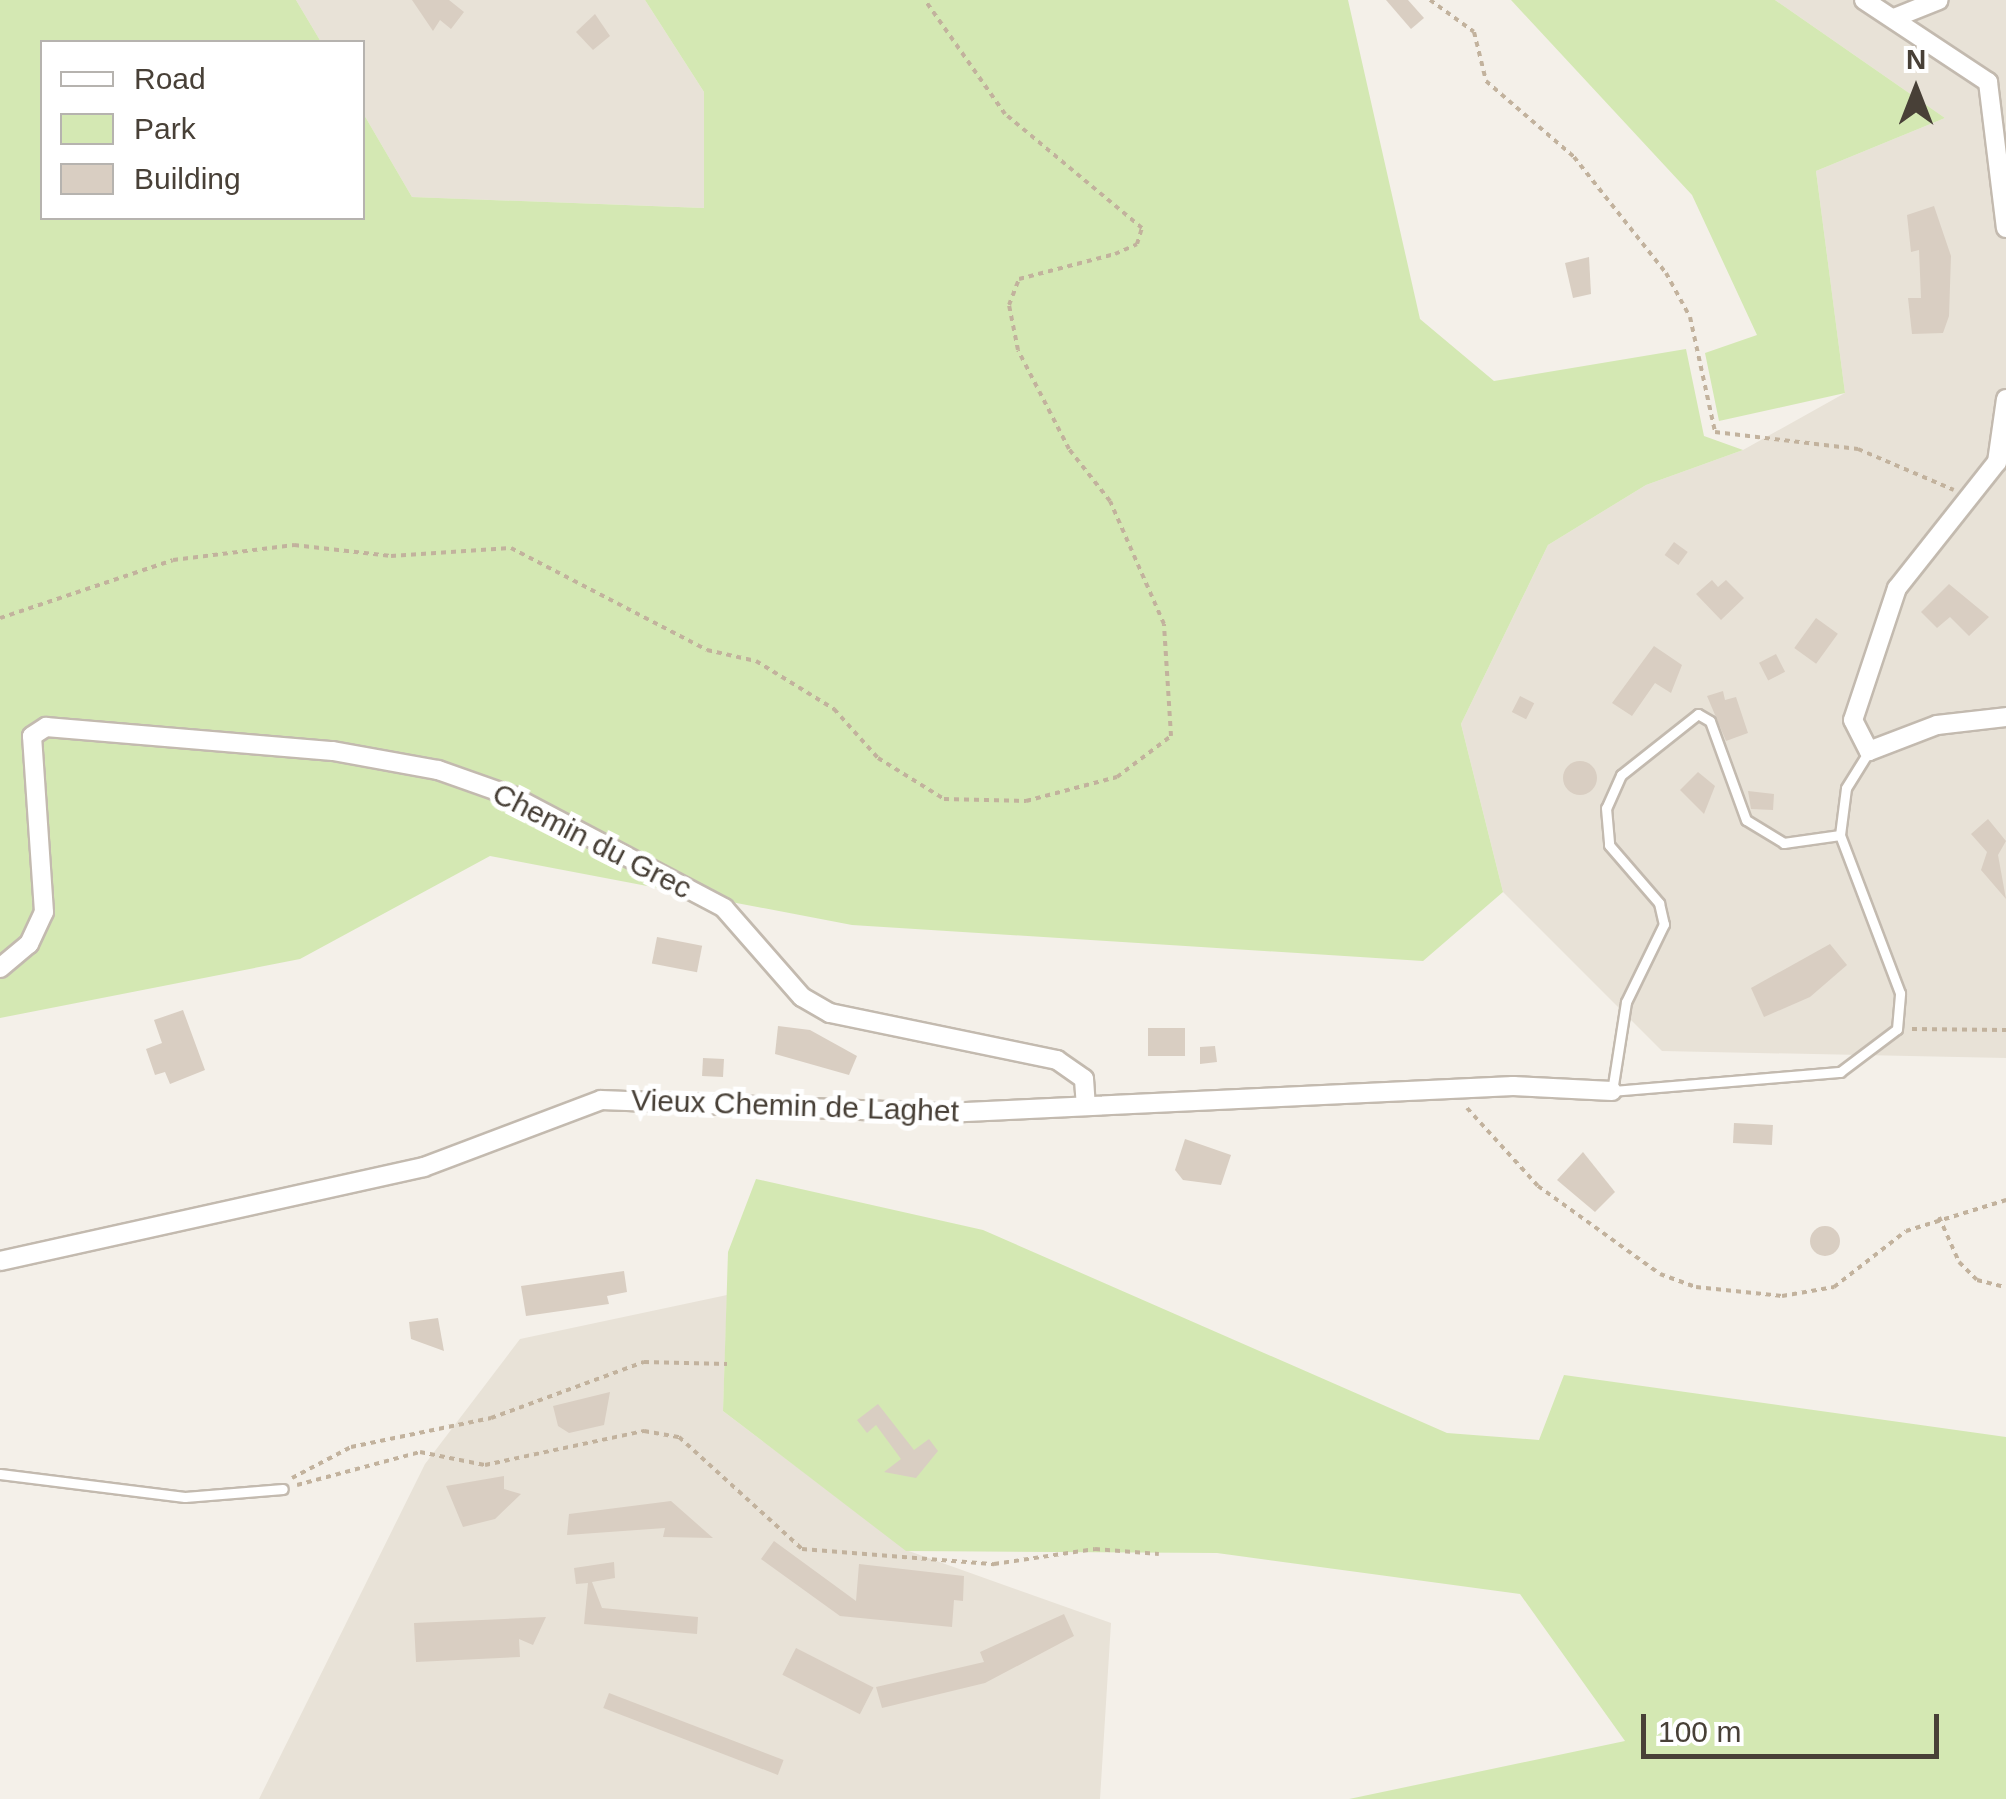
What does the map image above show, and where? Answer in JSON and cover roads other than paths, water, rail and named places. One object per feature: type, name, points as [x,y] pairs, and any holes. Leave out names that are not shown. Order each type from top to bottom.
[{"type":"street","points":[[1864,0],[1988,82],[2006,228]]},
{"type":"street","points":[[1894,18],[1939,0]]},
{"type":"street","points":[[2006,399],[1997,462],[1897,588],[1853,720],[1869,751],[1937,725],[2006,717]]},
{"type":"street","name":"Chemin du Grec","points":[[0,968],[29,944],[44,912],[32,736],[68,726],[333,751],[438,770],[512,796],[724,908],[794,989],[830,1013],[1056,1060],[1084,1079],[1086,1106]]},
{"type":"street","name":"Vieux Chemin de Laghet","points":[[0,1261],[424,1167],[601,1100],[946,1114],[1453,1092],[1612,1091]]},
{"type":"lane","points":[[1612,1091],[1626,1002],[1664,924],[1658,903],[1608,845],[1606,808],[1620,776],[1698,714],[1710,721],[1746,820],[1784,842],[1840,835],[1846,788],[1869,751]]},
{"type":"lane","name":"Vieux Chemin de Laghet","points":[[1612,1091],[1840,1072],[1897,1029],[1900,993],[1840,835]]},
{"type":"lane","points":[[0,1474],[185,1497],[282,1489]]}]
